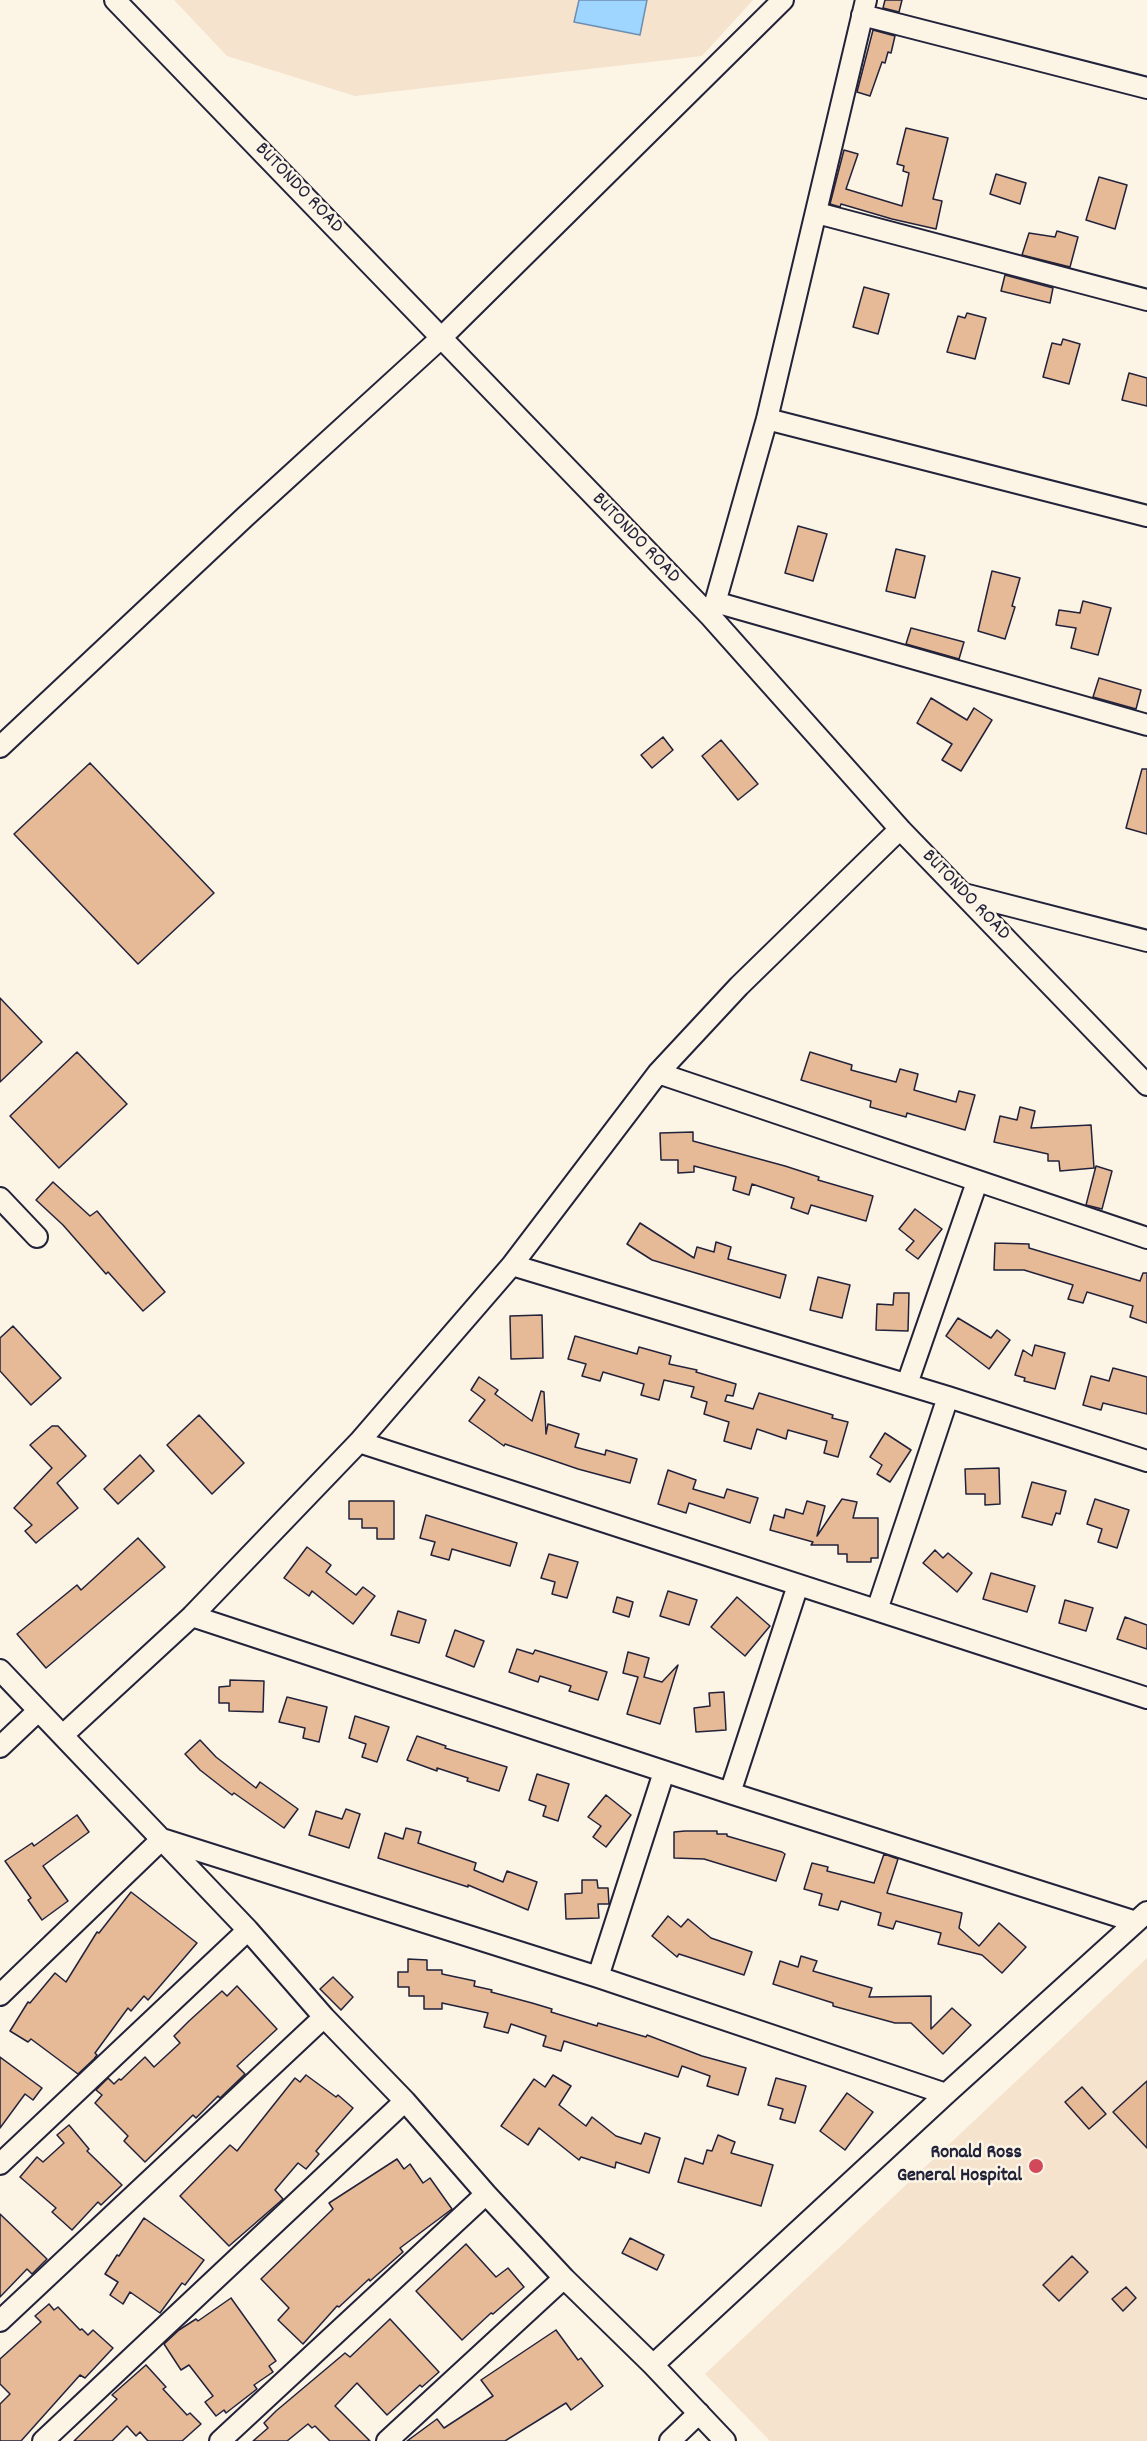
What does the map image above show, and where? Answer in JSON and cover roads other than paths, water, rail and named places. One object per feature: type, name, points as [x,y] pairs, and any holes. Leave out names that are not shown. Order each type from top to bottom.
[{"type":"street","name":"BUTONDO ROAD","points":[[115,0],[441,339],[713,610],[900,829],[1147,1085]]},
{"type":"street","points":[[0,747],[246,516],[441,339],[783,0]]},
{"type":"street","points":[[1147,88],[864,7],[767,419],[713,610],[1147,725]]},
{"type":"street","points":[[817,213],[1147,300]]},
{"type":"street","points":[[767,419],[1147,516]]},
{"type":"street","points":[[63,1735],[192,1616],[359,1442],[512,1265],[658,1073],[739,986],[900,829]]},
{"type":"street","points":[[963,894],[1147,941]]},
{"type":"street","points":[[658,1073],[1147,1238]]},
{"type":"street","points":[[907,1384],[977,1182]]},
{"type":"street","points":[[0,1198],[37,1237]]},
{"type":"street","points":[[512,1265],[907,1384],[1147,1461]]},
{"type":"street","points":[[877,1610],[948,1397]]},
{"type":"street","points":[[359,1442],[1147,1698]]},
{"type":"street","points":[[730,1793],[798,1585]]},
{"type":"street","points":[[192,1616],[730,1793],[1141,1917]]},
{"type":"street","points":[[0,1670],[248,1930],[324,2017],[405,2101],[486,2194],[564,2278],[653,2365],[691,2426],[725,2441]]},
{"type":"street","points":[[0,1747],[38,1711]]},
{"type":"street","points":[[598,1977],[664,1772]]},
{"type":"street","points":[[162,1839],[598,1977],[946,2094]]},
{"type":"street","points":[[0,1995],[162,1839]]},
{"type":"street","points":[[653,2365],[1141,1917]]},
{"type":"street","points":[[0,2164],[248,1930]]},
{"type":"street","points":[[0,2320],[324,2017]]},
{"type":"street","points":[[43,2441],[405,2101]]},
{"type":"street","points":[[220,2441],[486,2194]]},
{"type":"street","points":[[387,2441],[564,2278]]},
{"type":"street","points":[[670,2441],[691,2426]]},
{"type":"water","points":[[579,0],[647,0],[640,35],[574,22]]},
{"type":"place","name":"Ronald Ross General Hospital","points":[[1036,2166]]}]
